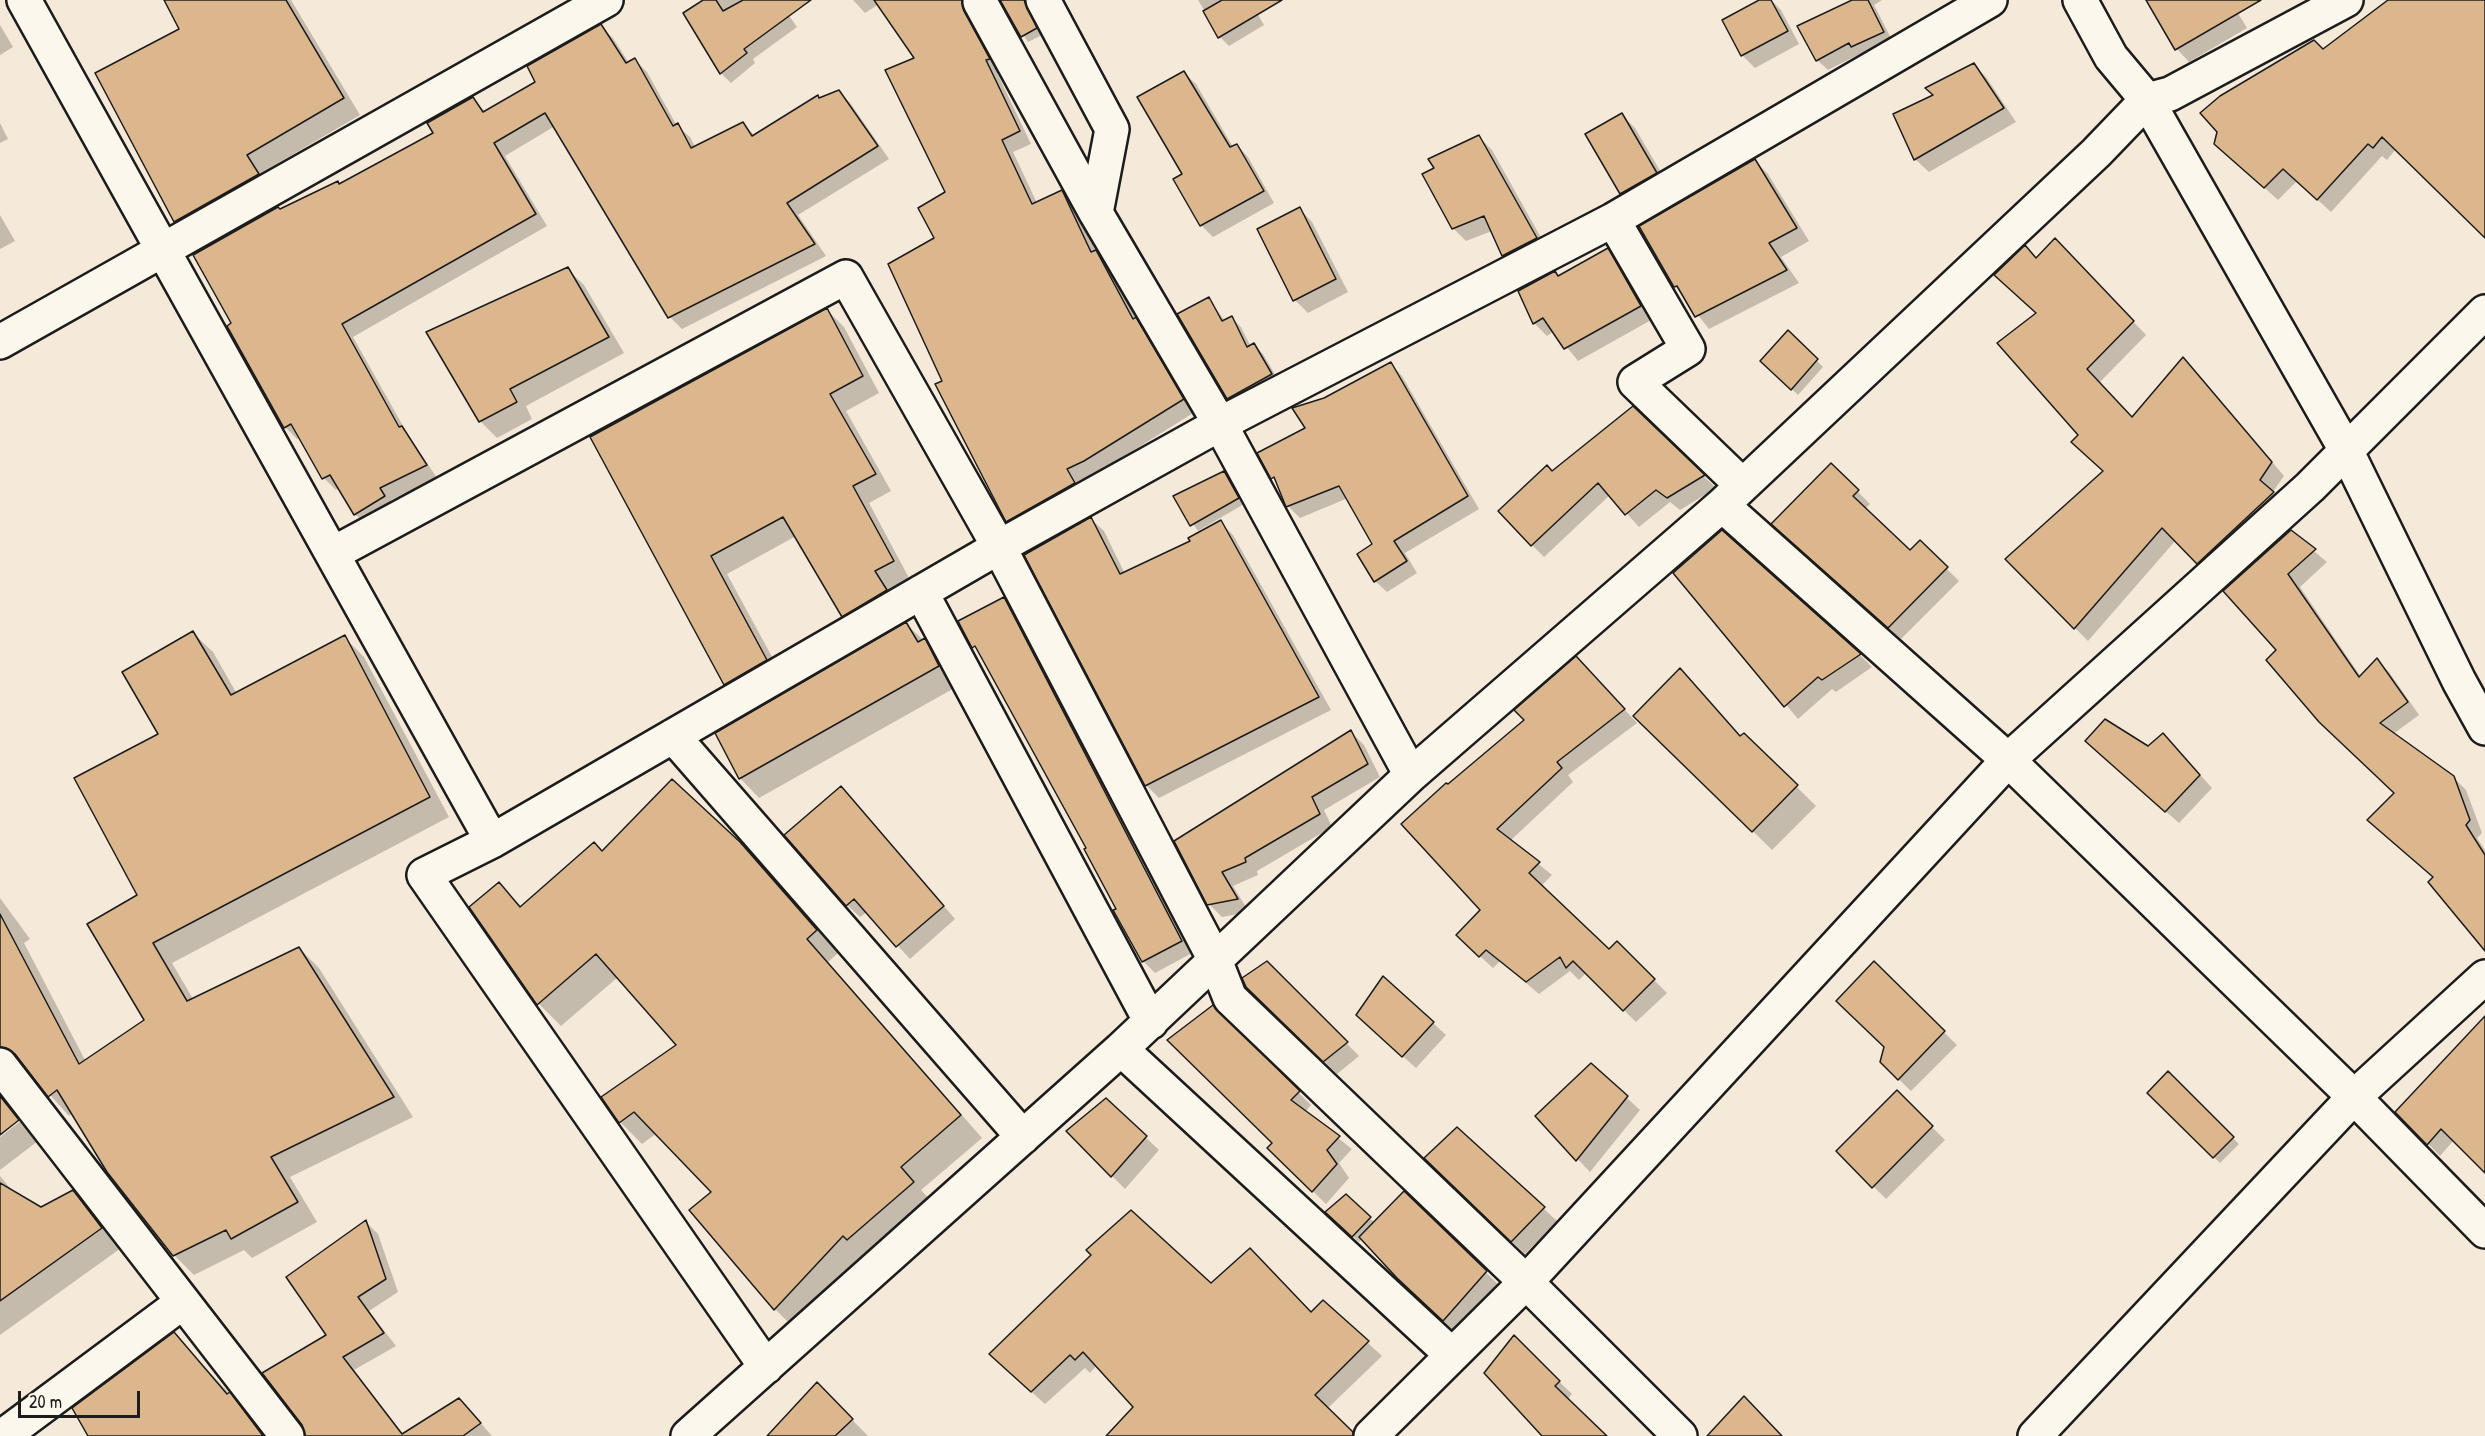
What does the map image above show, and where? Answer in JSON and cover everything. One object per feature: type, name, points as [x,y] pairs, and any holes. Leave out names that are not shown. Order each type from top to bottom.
[{"type":"street","points":[[24,0],[161,249],[334,553],[492,841]]},
{"type":"street","points":[[0,342],[161,249],[606,0]]},
{"type":"street","points":[[1043,0],[1112,129],[1096,213]]},
{"type":"street","points":[[766,1367],[424,875],[492,841],[999,547],[1220,424],[1613,220],[1990,0]]},
{"type":"street","points":[[2080,0],[2111,57],[2147,100],[2346,450],[2458,681],[2485,728]]},
{"type":"street","points":[[688,1436],[1151,1022],[1410,774],[1732,495],[2090,159],[2147,100],[2170,94],[2346,0]]},
{"type":"street","points":[[980,2],[1096,213],[1220,424],[1410,774]]},
{"type":"street","points":[[1613,220],[1688,349],[1635,382],[1732,495],[2354,1097],[2485,1231]]},
{"type":"street","points":[[334,553],[846,277],[999,547],[1215,960],[1230,998],[1526,1282],[1680,1436]]},
{"type":"street","points":[[1371,1436],[1526,1282],[2008,760],[2310,487],[2485,312]]},
{"type":"street","points":[[921,592],[1151,1022]]},
{"type":"street","points":[[673,736],[1023,1137]]},
{"type":"street","points":[[2036,1436],[2354,1097],[2485,977]]},
{"type":"street","points":[[1121,1049],[1452,1355]]},
{"type":"street","points":[[0,1065],[287,1436]]},
{"type":"street","points":[[3,1436],[183,1302]]},
{"type":"building","points":[[164,0],[286,0],[344,98],[247,155],[259,174],[174,222],[95,73],[179,29]]},
{"type":"building","points":[[703,0],[716,0],[723,11],[743,0],[811,0],[744,49],[747,53],[720,74],[683,13]]},
{"type":"building","points":[[874,0],[962,0],[964,11],[990,59],[986,60],[1020,131],[1002,140],[1032,204],[1062,190],[1091,252],[1096,250],[1133,319],[1136,317],[1184,399],[1084,461],[1067,469],[1075,483],[1006,522],[935,384],[942,381],[888,264],[934,238],[918,208],[945,192],[885,70],[914,58]]},
{"type":"building","points":[[1000,0],[1024,0],[1037,28],[1021,37]]},
{"type":"building","points":[[1222,0],[1282,0],[1218,38],[1203,11]]},
{"type":"building","points":[[1759,0],[1771,0],[1788,31],[1741,56],[1722,20]]},
{"type":"building","points":[[1852,0],[1868,0],[1884,32],[1851,47],[1849,43],[1816,61],[1797,26]]},
{"type":"building","points":[[2146,0],[2261,0],[2175,50]]},
{"type":"building","points":[[2388,0],[2485,0],[2485,238],[2382,137],[2373,148],[2368,144],[2317,200],[2283,169],[2264,188],[2214,144],[2217,132],[2200,113],[2220,96],[2314,40],[2323,49]]},
{"type":"building","points":[[601,24],[626,63],[635,58],[673,126],[678,123],[691,148],[743,122],[752,136],[818,95],[819,98],[839,90],[878,146],[787,203],[815,244],[668,318],[545,113],[494,143],[536,214],[342,324],[399,427],[402,426],[427,465],[380,488],[385,496],[354,515],[330,475],[322,479],[291,424],[284,428],[227,326],[231,323],[193,255],[278,207],[280,209],[338,181],[339,184],[433,133],[427,123],[473,97],[483,112],[535,82],[527,66]]},
{"type":"building","points":[[1974,63],[2004,108],[1914,160],[1893,114],[1933,95],[1925,88]]},
{"type":"building","points":[[1184,71],[1230,147],[1237,144],[1264,191],[1200,226],[1173,179],[1182,174],[1137,97]]},
{"type":"building","points":[[1622,113],[1657,173],[1620,194],[1585,134]]},
{"type":"building","points":[[1479,135],[1537,238],[1502,256],[1484,216],[1452,229],[1422,174],[1434,168],[1428,159]]},
{"type":"building","points":[[1755,159],[1797,228],[1769,243],[1787,270],[1695,317],[1677,286],[1674,287],[1639,226]]},
{"type":"building","points":[[1300,207],[1336,279],[1293,301],[1257,229]]},
{"type":"building","points":[[2055,238],[2134,321],[2087,369],[2132,417],[2183,357],[2272,462],[2260,480],[2274,492],[2197,564],[2162,528],[2074,629],[2005,559],[2103,471],[2071,442],[2078,435],[1997,343],[2036,313],[1994,275],[2025,245],[2036,258]]},
{"type":"building","points":[[1608,248],[1641,306],[1564,349],[1543,318],[1533,324],[1518,291],[1555,271],[1558,276]]},
{"type":"building","points":[[568,267],[609,337],[510,389],[517,402],[479,422],[426,332]]},
{"type":"building","points":[[1209,297],[1222,321],[1232,316],[1247,347],[1254,343],[1272,374],[1227,399],[1177,314]]},
{"type":"building","points":[[827,308],[863,376],[830,394],[876,474],[853,486],[894,561],[875,571],[887,590],[842,617],[783,517],[711,556],[767,660],[724,685],[590,437]]},
{"type":"building","points":[[1788,330],[1818,359],[1791,390],[1760,361]]},
{"type":"building","points":[[1391,362],[1468,496],[1394,541],[1407,561],[1374,582],[1357,554],[1372,544],[1339,486],[1286,507],[1274,477],[1271,479],[1257,453],[1305,428],[1292,408],[1324,398]]},
{"type":"building","points":[[1633,406],[1705,475],[1667,498],[1656,490],[1625,515],[1598,483],[1531,546],[1498,511],[1547,465],[1552,471]]},
{"type":"building","points":[[1831,463],[1859,490],[1853,496],[1910,550],[1920,540],[1948,567],[1888,628],[1771,524]]},
{"type":"building","points":[[1224,471],[1239,498],[1190,526],[1173,496]]},
{"type":"building","points":[[1091,517],[1120,574],[1190,541],[1188,538],[1221,520],[1319,697],[1145,786],[1024,555]]},
{"type":"building","points":[[1722,530],[1861,654],[1822,680],[1818,677],[1784,707],[1673,573]]},
{"type":"building","points":[[2291,530],[2316,549],[2288,574],[2359,677],[2377,658],[2408,702],[2380,723],[2454,776],[2470,820],[2466,825],[2485,855],[2485,951],[2428,882],[2433,877],[2367,820],[2394,793],[2319,722],[2266,660],[2276,650],[2223,591]]},
{"type":"building","points":[[1004,597],[1182,941],[1142,962],[1113,910],[1116,909],[1084,849],[1086,848],[975,646],[972,648],[958,621]]},
{"type":"building","points":[[906,622],[918,642],[925,638],[939,666],[739,779],[715,733]]},
{"type":"building","points":[[193,631],[231,695],[345,635],[430,797],[153,943],[187,1001],[299,947],[394,1097],[271,1157],[298,1202],[231,1239],[226,1230],[173,1256],[107,1172],[57,1090],[48,1097],[15,1054],[0,1047],[0,914],[79,1064],[144,1020],[87,924],[137,895],[74,778],[158,734],[122,672]]},
{"type":"building","points":[[1576,656],[1625,709],[1557,762],[1562,768],[1497,829],[1540,862],[1529,873],[1609,949],[1617,941],[1655,979],[1623,1011],[1573,961],[1566,968],[1560,957],[1526,982],[1486,950],[1479,957],[1456,935],[1480,910],[1401,824],[1446,783],[1448,784],[1524,720],[1514,710]]},
{"type":"building","points":[[1680,668],[1740,736],[1744,733],[1798,785],[1752,832],[1633,716]]},
{"type":"building","points":[[2105,719],[2148,746],[2163,733],[2200,775],[2165,812],[2085,741]]},
{"type":"building","points":[[1351,730],[1368,764],[1312,797],[1320,814],[1245,858],[1246,862],[1222,872],[1238,899],[1207,905],[1174,841]]},
{"type":"building","points":[[672,779],[740,842],[817,930],[807,939],[961,1115],[901,1167],[914,1182],[847,1240],[843,1236],[774,1310],[689,1210],[711,1192],[634,1112],[619,1123],[601,1097],[676,1045],[596,954],[537,1005],[469,907],[499,882],[520,907],[594,842],[602,851]]},
{"type":"building","points":[[841,786],[944,906],[896,947],[854,899],[846,906],[784,835]]},
{"type":"building","points":[[1267,961],[1348,1042],[1323,1062],[1246,987],[1242,978]]},
{"type":"building","points":[[1874,961],[1945,1031],[1898,1080],[1880,1062],[1884,1047],[1836,1001]]},
{"type":"building","points":[[1383,976],[1434,1022],[1402,1057],[1356,1015]]},
{"type":"building","points":[[1213,1005],[1300,1091],[1291,1100],[1340,1136],[1327,1150],[1337,1164],[1312,1192],[1267,1148],[1272,1143],[1167,1040]]},
{"type":"building","points":[[2485,1016],[2485,1173],[2441,1129],[2427,1145],[2395,1112]]},
{"type":"building","points":[[1591,1063],[1628,1096],[1576,1161],[1535,1116]]},
{"type":"building","points":[[2168,1071],[2234,1137],[2213,1158],[2147,1093]]},
{"type":"building","points":[[1897,1090],[1933,1126],[1872,1188],[1836,1151]]},
{"type":"building","points":[[0,1096],[19,1120],[0,1135]]},
{"type":"building","points":[[1106,1098],[1147,1136],[1111,1177],[1066,1131]]},
{"type":"building","points":[[1457,1127],[1545,1207],[1511,1242],[1424,1158]]},
{"type":"building","points":[[0,1183],[41,1207],[73,1190],[102,1228],[0,1301]]},
{"type":"building","points":[[1404,1191],[1487,1271],[1443,1321],[1397,1278],[1359,1237]]},
{"type":"building","points":[[1346,1194],[1371,1217],[1352,1237],[1325,1212]]},
{"type":"building","points":[[1131,1210],[1211,1283],[1250,1248],[1311,1312],[1323,1300],[1369,1341],[1315,1395],[1353,1432],[1353,1436],[1106,1436],[1133,1407],[1083,1352],[1075,1360],[1070,1355],[1031,1392],[989,1354],[1091,1255],[1086,1250]]},
{"type":"building","points":[[366,1220],[386,1279],[358,1297],[384,1333],[343,1357],[402,1434],[459,1398],[481,1423],[463,1436],[305,1436],[302,1425],[262,1373],[326,1335],[286,1277]]},
{"type":"building","points":[[174,1332],[227,1394],[230,1392],[263,1436],[88,1436],[72,1408]]},
{"type":"building","points":[[1514,1335],[1560,1381],[1555,1386],[1607,1436],[1542,1436],[1484,1373]]},
{"type":"building","points":[[817,1382],[853,1419],[835,1436],[767,1436]]},
{"type":"building","points":[[1744,1396],[1782,1436],[1707,1436]]}]
